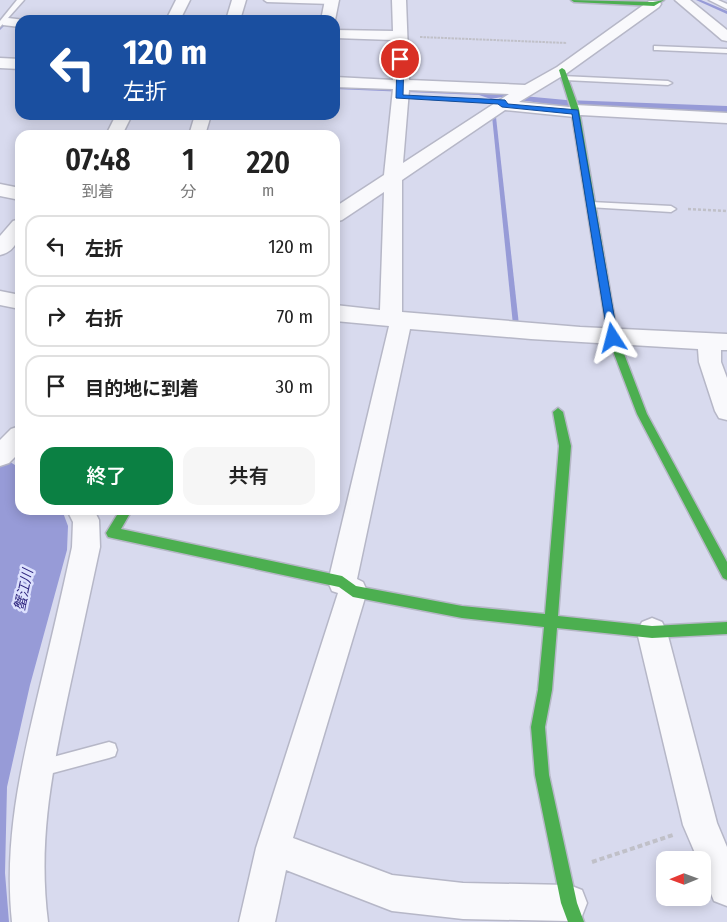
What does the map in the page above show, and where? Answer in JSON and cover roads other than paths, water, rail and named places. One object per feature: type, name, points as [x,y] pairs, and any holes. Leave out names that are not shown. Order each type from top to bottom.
[{"type":"street","points":[[176,15],[183,0]]},
{"type":"street","points":[[234,15],[239,0]]},
{"type":"street","points":[[257,922],[274,848],[347,586],[396,320],[393,178],[400,91],[399,0]]},
{"type":"street","points":[[574,0],[658,2]]},
{"type":"street","points":[[682,0],[727,37]]},
{"type":"street","points":[[329,15],[332,1]]},
{"type":"street","points":[[340,213],[514,98],[564,74],[598,44],[658,2]]},
{"type":"street","points":[[340,34],[400,36]]},
{"type":"street","points":[[0,63],[15,64]]},
{"type":"street","points":[[0,73],[15,74]]},
{"type":"street","points":[[564,74],[574,107],[613,338],[642,414],[727,574]]},
{"type":"street","points":[[340,83],[400,91],[514,98],[574,107],[727,118]]},
{"type":"street","points":[[340,94],[400,91],[514,98]]},
{"type":"street","points":[[0,190],[15,193]]},
{"type":"street","points":[[0,249],[15,231]]},
{"type":"street","points":[[0,298],[15,301]]},
{"type":"street","points":[[340,314],[613,338],[718,342],[710,362],[727,410]]},
{"type":"street","points":[[274,848],[392,893],[463,901],[570,899],[542,775],[538,727],[545,690],[565,446],[558,412]]},
{"type":"street","points":[[30,922],[27,900],[27,828],[36,770],[86,547],[86,520],[83,515]]},
{"type":"street","points":[[123,515],[112,533],[462,612],[652,632],[727,628]]},
{"type":"street","points":[[652,632],[700,826],[727,888]]},
{"type":"lane","points":[[8,23],[21,0]]},
{"type":"lane","points":[[267,0],[332,1]]},
{"type":"lane","points":[[712,0],[727,7]]},
{"type":"lane","points":[[657,48],[727,51]]},
{"type":"lane","points":[[564,74],[668,83]]},
{"type":"lane","points":[[591,205],[671,209]]},
{"type":"lane","points":[[36,770],[109,750]]},
{"type":"water","points":[[340,85],[518,90],[523,96],[566,100],[727,106],[727,114],[569,107],[519,100],[507,96],[491,99],[479,95],[340,89]]},
{"type":"water","name":"蟹江川","points":[[0,456],[15,465],[15,515],[64,515],[68,526],[67,550],[30,685],[7,787],[5,873],[9,922],[0,922]]},
{"type":"waterway","points":[[698,0],[727,13]]},
{"type":"waterway","points":[[0,29],[4,24]]},
{"type":"waterway","points":[[494,117],[516,325]]}]
